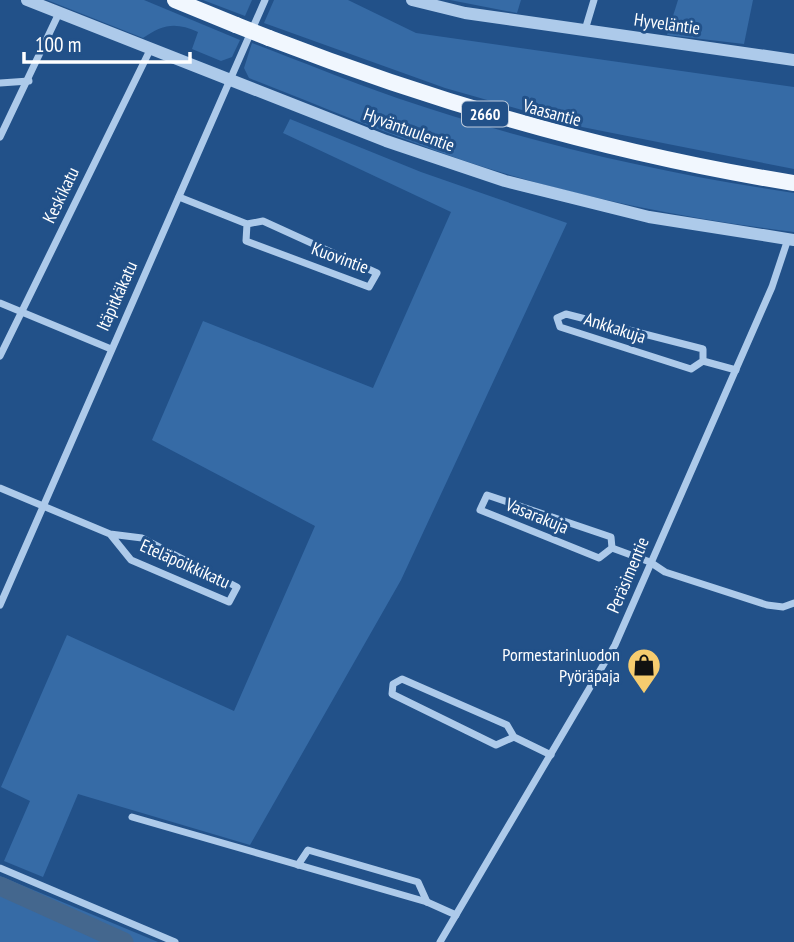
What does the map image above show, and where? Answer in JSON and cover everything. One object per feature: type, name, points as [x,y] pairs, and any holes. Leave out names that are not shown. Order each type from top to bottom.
[{"type":"main road","name":"Vaasantie","points":[[175,0],[397,86],[539,130],[668,160],[794,183]]},
{"type":"street","name":"Hyväntuulentie","points":[[26,0],[386,141],[517,185],[649,217],[791,239]]},
{"type":"street","name":"Itäpitkäkatu","points":[[0,605],[265,0]]},
{"type":"street","name":"Hyveläntie","points":[[412,0],[465,13],[794,60]]},
{"type":"street","points":[[585,30],[594,0]]},
{"type":"street","points":[[0,137],[60,13]]},
{"type":"street","name":"Keskikatu","points":[[0,356],[151,48]]},
{"type":"street","points":[[0,83],[29,81]]},
{"type":"street","name":"Kuovintie","points":[[179,197],[247,224],[263,221],[377,272],[369,287],[246,240],[247,224]]},
{"type":"street","name":"Peräsimentie","points":[[440,942],[615,645],[791,239]]},
{"type":"street","points":[[0,303],[111,349]]},
{"type":"street","name":"Ankkakuja","points":[[566,314],[703,349],[703,360],[691,369],[560,327],[558,318],[566,314]]},
{"type":"street","name":"Ankkakuja","points":[[703,360],[736,370]]},
{"type":"street","name":"Eteläpoikkikatu","points":[[0,488],[110,534],[142,538],[237,587],[229,602],[217,597],[131,560],[110,534]]},
{"type":"street","name":"Vasarakuja","points":[[487,495],[611,537],[612,548],[599,558],[480,510],[482,501],[487,495]]},
{"type":"street","name":"Vasarakuja","points":[[612,548],[650,562],[665,572],[767,605],[783,607],[794,604]]},
{"type":"street","points":[[514,737],[496,745],[391,694],[393,684],[402,679],[507,724],[514,737],[551,755]]},
{"type":"street","points":[[132,817],[427,902],[456,915]]},
{"type":"street","points":[[298,865],[308,850],[418,882],[427,902]]},
{"type":"street","points":[[0,868],[175,942]]},
{"type":"shaded area","points":[[47,0],[144,0],[240,40],[232,57],[221,61],[192,49],[198,32],[190,29],[163,27],[143,38]]},
{"type":"shaded area","points":[[203,0],[252,0],[245,16]]},
{"type":"shaded area","points":[[274,0],[348,0],[416,33],[794,87],[794,169],[582,127],[445,88],[264,23]]},
{"type":"shaded area","points":[[450,0],[521,0],[517,13]]},
{"type":"shaded area","points":[[678,0],[753,0],[744,44],[667,35]]},
{"type":"shaded area","points":[[252,43],[397,98],[494,129],[643,166],[794,193],[794,232],[626,204],[462,160],[249,78],[244,68]]},
{"type":"shaded area","points":[[290,119],[421,172],[567,223],[401,580],[250,845],[78,794],[43,877],[4,861],[30,801],[1,787],[67,635],[234,711],[315,526],[152,440],[203,321],[373,388],[451,212],[283,133]]},
{"type":"shaded area","points":[[0,876],[158,942],[0,942]]},
{"type":"waterway","points":[[0,886],[124,942]]},
{"type":"place","name":"Pormestarinluodon Pyöräpaja","points":[[644,695]]}]
